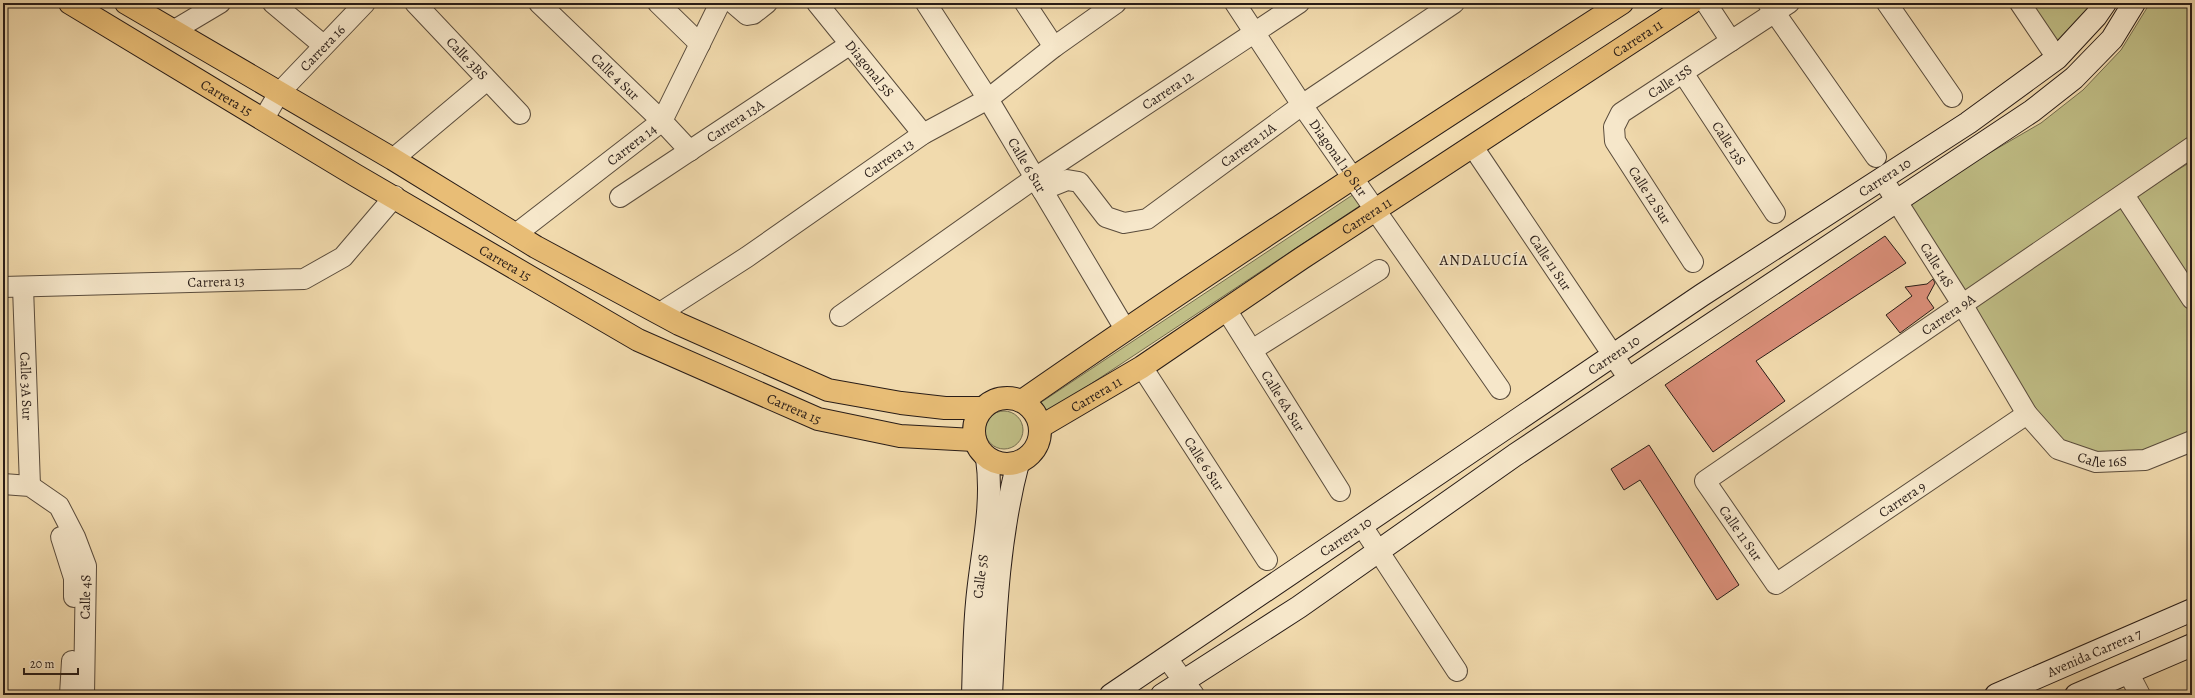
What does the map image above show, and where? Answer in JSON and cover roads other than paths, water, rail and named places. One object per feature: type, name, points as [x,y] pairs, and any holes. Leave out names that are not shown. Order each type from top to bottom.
[{"type":"main road","name":"Carrera 15","points":[[70,3],[263,120],[395,196],[638,340],[818,419],[900,436],[974,440]]},
{"type":"main road","name":"Carrera 15","points":[[126,3],[393,159],[516,234],[679,324],[828,390],[901,403],[945,408],[982,408]]},
{"type":"main road","points":[[1022,400],[1353,176],[1622,3]]},
{"type":"main road","name":"Carrera 11","points":[[1040,427],[1142,367],[1376,210],[1691,3]]},
{"type":"main road","name":"Carrera 10","points":[[1111,695],[1613,355],[1968,123],[2057,58],[2096,16],[2105,3]]},
{"type":"main road","name":"Carrera 10","points":[[1162,695],[1189,688],[1299,607],[1629,379],[2032,111],[2074,78],[2112,39],[2134,3]]},
{"type":"main road","points":[[1000,397],[1011,397],[1022,400],[1031,407],[1037,416],[1040,427],[1040,438],[1035,449],[1028,457],[1018,462],[1005,465],[987,458],[979,450],[974,440],[973,428],[975,418],[982,408],[990,401],[1000,397]]},
{"type":"main road","name":"Calle 5S","points":[[974,695],[976,604],[989,508],[990,477],[987,458]]},
{"type":"main road","name":"Calle 5S","points":[[991,695],[995,620],[1009,497],[1018,462]]},
{"type":"main road","name":"Avenida Carrera 7","points":[[1996,695],[2192,610]]},
{"type":"main road","points":[[2076,695],[2128,674],[2192,645]]},
{"type":"street","points":[[173,31],[220,3]]},
{"type":"street","points":[[273,3],[323,45]]},
{"type":"street","name":"Carrera 16","points":[[263,120],[278,93],[365,3]]},
{"type":"street","name":"Calle 3BS","points":[[415,3],[520,114]]},
{"type":"street","name":"Calle 4 Sur","points":[[539,3],[662,121],[690,151]]},
{"type":"street","points":[[658,3],[700,44]]},
{"type":"street","name":"Carrera 14","points":[[516,234],[662,121],[720,3]]},
{"type":"street","points":[[733,3],[747,15],[753,14],[767,3]]},
{"type":"street","name":"Diagonal 5S","points":[[817,3],[849,45],[923,134]]},
{"type":"street","name":"Calle 6 Sur","points":[[926,3],[988,99],[1125,329]]},
{"type":"street","points":[[1025,3],[1054,47]]},
{"type":"street","name":"Carrera 13","points":[[660,313],[747,257],[923,134],[988,99],[1054,47],[1116,3]]},
{"type":"street","name":"Diagonal 10 Sur","points":[[1234,3],[1302,104],[1500,389]]},
{"type":"street","name":"Carrera 12","points":[[1039,184],[1254,32],[1299,3]]},
{"type":"street","name":"Carrera 11A","points":[[1039,184],[1067,180],[1078,182],[1106,217],[1124,223],[1147,219],[1302,104],[1454,3]]},
{"type":"street","points":[[1706,3],[1732,41]]},
{"type":"street","points":[[1887,3],[1952,97]]},
{"type":"street","points":[[2020,3],[2057,58]]},
{"type":"street","points":[[1777,6],[1876,158]]},
{"type":"street","name":"Calle 15S","points":[[1614,127],[1621,113],[1732,41],[1777,6]]},
{"type":"street","name":"Carrera 13A","points":[[620,197],[849,45]]},
{"type":"street","name":"Calle 13S","points":[[1683,73],[1775,213]]},
{"type":"street","points":[[393,159],[487,80]]},
{"type":"street","name":"Calle 12 Sur","points":[[1614,127],[1615,141],[1693,262]]},
{"type":"street","name":"Calle 11 Sur","points":[[1473,147],[1629,379]]},
{"type":"street","name":"Carrera 9A","points":[[1705,481],[2192,147]]},
{"type":"street","name":"Calle 14S","points":[[1882,178],[1962,304],[2027,414]]},
{"type":"street","points":[[840,316],[1039,184]]},
{"type":"street","points":[[2124,194],[2192,299]]},
{"type":"street","name":"Carrera 13","points":[[3,287],[304,279],[344,257],[395,196]]},
{"type":"street","points":[[1252,350],[1379,270]]},
{"type":"street","name":"Calle 3A Sur","points":[[23,287],[30,486]]},
{"type":"street","name":"Calle 6A Sur","points":[[1227,311],[1340,491]]},
{"type":"street","name":"Calle 6 Sur","points":[[1142,367],[1267,560]]},
{"type":"street","name":"Calle 16S","points":[[2027,414],[2058,449],[2096,462],[2145,460],[2192,442]]},
{"type":"street","name":"Carrera 9","points":[[1776,584],[2027,414]]},
{"type":"street","name":"Calle 11 Sur","points":[[1705,481],[1776,584]]},
{"type":"street","points":[[3,484],[30,486],[52,507]]},
{"type":"street","points":[[3,496],[27,496],[52,507]]},
{"type":"street","name":"Calle 4S","points":[[52,507],[74,578],[70,695]]},
{"type":"street","name":"Calle 4S","points":[[52,507],[75,537],[86,566],[84,695]]},
{"type":"street","points":[[1362,526],[1457,671]]},
{"type":"street","points":[[1166,657],[1189,688]]},
{"type":"street","points":[[2128,674],[2140,695]]},
{"type":"district","name":"ANDALUCÍA","points":[[1484,260]]}]
